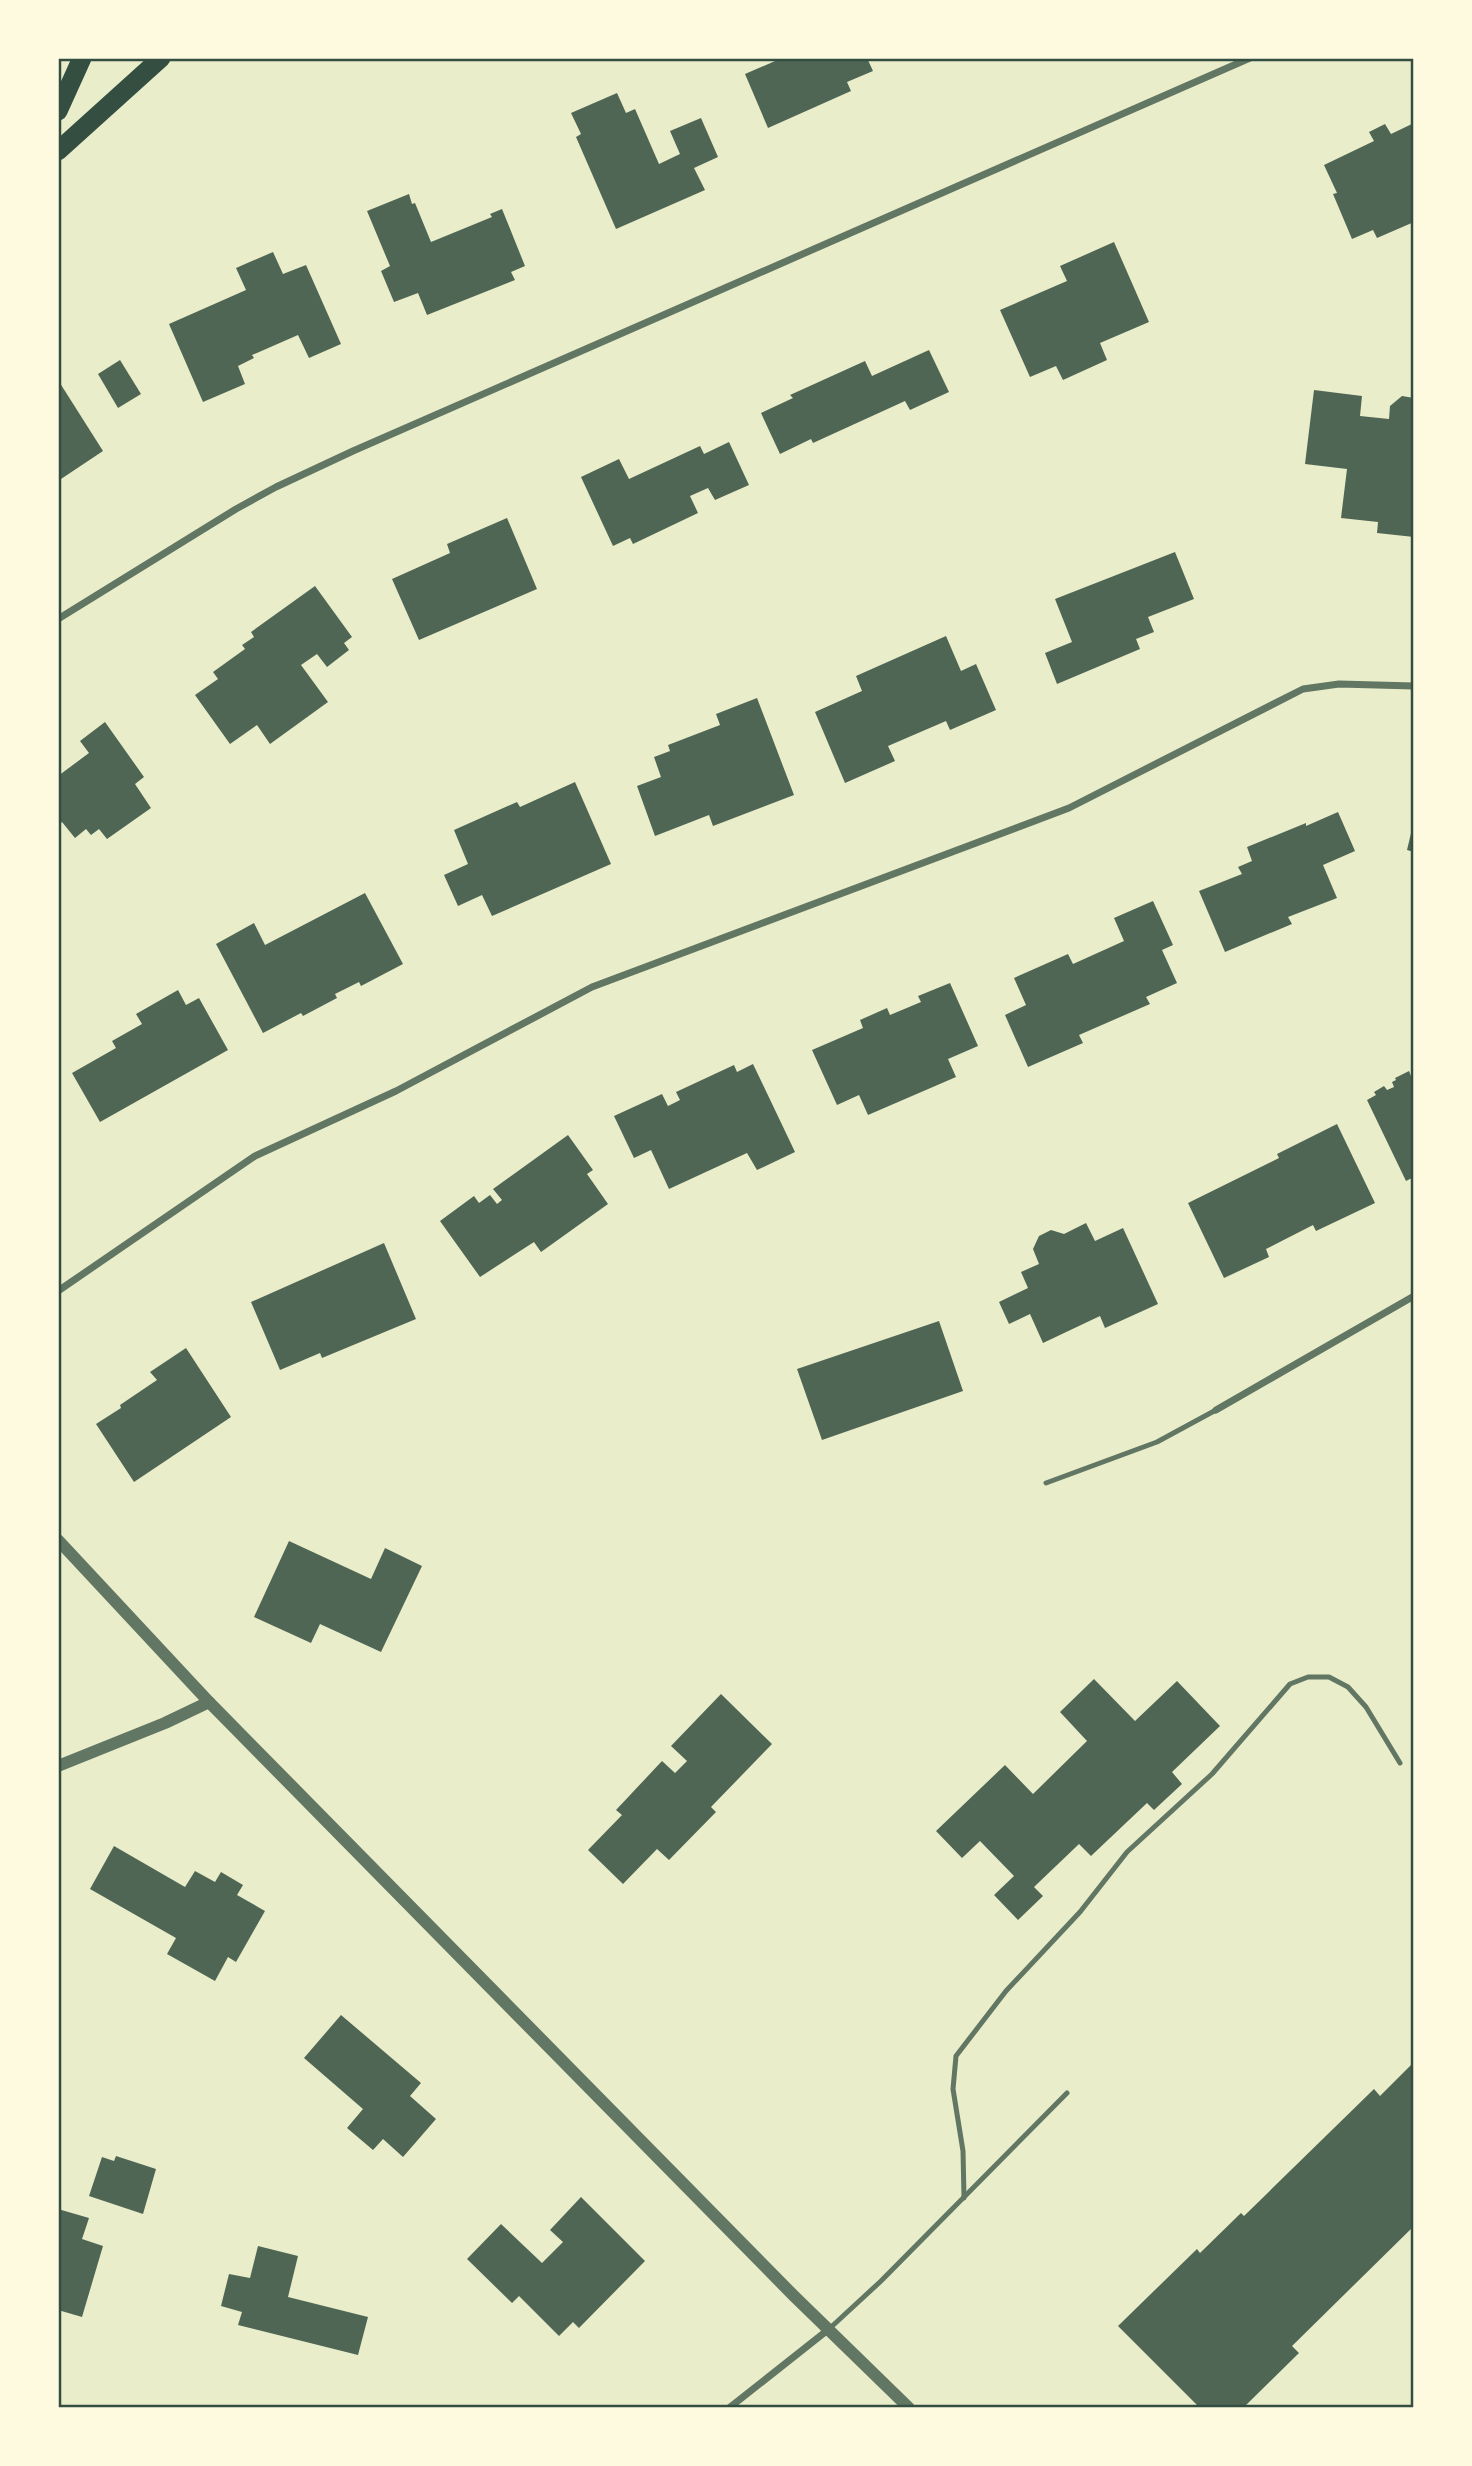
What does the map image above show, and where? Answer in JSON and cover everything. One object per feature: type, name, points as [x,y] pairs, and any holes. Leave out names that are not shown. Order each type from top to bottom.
[{"type":"highway","points":[[58,75],[81,58]]},
{"type":"highway","points":[[58,111],[81,58]]},
{"type":"highway","points":[[58,151],[161,58]]},
{"type":"street","points":[[58,619],[236,509],[287,481],[1250,58]]},
{"type":"street","points":[[58,1291],[255,1156],[396,1091],[592,987],[1069,808],[1303,689],[1339,684],[1414,686]]},
{"type":"street","points":[[1216,1410],[1414,1296]]},
{"type":"street","points":[[58,1540],[209,1702],[909,2408]]},
{"type":"street","points":[[58,1766],[165,1723],[209,1702]]},
{"type":"street","points":[[729,2408],[829,2329]]},
{"type":"lane","points":[[1046,1482],[1157,1442],[1216,1410]]},
{"type":"lane","points":[[964,2198],[962,2151],[953,2089],[956,2056],[1006,1990],[1080,1912],[1127,1852],[1212,1774],[1290,1684],[1308,1676],[1329,1677],[1348,1687],[1366,1707],[1400,1763]]},
{"type":"lane","points":[[829,2329],[881,2281],[1066,2093]]},
{"type":"building","points":[[782,58],[867,58],[873,71],[847,82],[851,91],[768,128],[745,74]]},
{"type":"building","points":[[617,93],[626,113],[635,109],[659,164],[680,154],[670,131],[701,118],[718,157],[694,168],[705,190],[616,229],[576,137],[581,134],[571,113]]},
{"type":"building","points":[[1414,123],[1414,222],[1377,238],[1373,230],[1352,239],[1333,194],[1337,193],[1324,165],[1374,141],[1369,132],[1385,124],[1391,134]]},
{"type":"building","points":[[409,194],[431,242],[492,217],[490,214],[502,209],[525,266],[511,272],[515,280],[427,315],[418,293],[394,302],[381,271],[390,266],[367,211]]},
{"type":"building","points":[[1114,242],[1149,322],[1100,343],[1107,360],[1063,380],[1056,366],[1030,377],[1000,310],[1067,281],[1060,266]]},
{"type":"building","points":[[273,252],[283,274],[306,265],[341,344],[309,358],[298,335],[252,355],[254,358],[238,366],[245,384],[203,402],[169,324],[246,290],[236,268]]},
{"type":"building","points":[[929,350],[949,392],[910,410],[905,401],[813,443],[811,439],[780,454],[761,413],[793,398],[790,395],[865,361],[872,376]]},
{"type":"building","points":[[120,360],[141,394],[118,408],[98,374]]},
{"type":"building","points":[[58,380],[103,451],[58,481]]},
{"type":"building","points":[[1314,390],[1362,396],[1360,416],[1389,419],[1390,406],[1402,396],[1414,398],[1414,537],[1377,533],[1378,522],[1341,518],[1347,469],[1305,464]]},
{"type":"building","points":[[729,442],[749,485],[715,500],[708,488],[690,496],[698,513],[633,544],[630,538],[613,546],[581,477],[619,459],[629,479],[700,446],[704,454]]},
{"type":"building","points":[[507,518],[537,589],[419,640],[392,579],[450,553],[447,544]]},
{"type":"building","points":[[1175,552],[1194,599],[1148,617],[1154,632],[1136,639],[1140,649],[1057,684],[1045,653],[1072,642],[1055,599]]},
{"type":"building","points":[[315,586],[352,637],[344,643],[349,650],[327,667],[317,654],[301,665],[328,702],[270,744],[257,725],[230,744],[195,695],[218,679],[213,672],[245,649],[242,645],[254,637],[251,632]]},
{"type":"building","points":[[946,636],[961,671],[976,664],[996,710],[950,730],[946,721],[888,746],[895,761],[845,783],[815,712],[862,691],[856,676]]},
{"type":"building","points":[[757,698],[794,795],[713,826],[709,815],[655,836],[637,786],[661,777],[654,757],[670,751],[668,745],[720,725],[716,714]]},
{"type":"building","points":[[105,722],[144,777],[135,784],[151,808],[107,839],[99,829],[91,835],[86,829],[75,838],[62,822],[58,825],[58,776],[89,753],[80,741]]},
{"type":"building","points":[[575,782],[611,864],[492,916],[482,895],[458,906],[444,875],[468,864],[454,830],[517,802],[520,807]]},
{"type":"building","points":[[1338,812],[1355,851],[1323,865],[1337,898],[1288,917],[1292,924],[1225,952],[1199,891],[1242,874],[1238,867],[1252,861],[1247,847]]},
{"type":"building","points":[[1414,825],[1414,852],[1407,850]]},
{"type":"building","points":[[365,893],[403,964],[361,986],[359,982],[335,994],[337,998],[263,1033],[216,944],[254,923],[265,945]]},
{"type":"building","points":[[1153,901],[1173,945],[1162,950],[1177,983],[1146,997],[1150,1004],[1079,1035],[1083,1043],[1028,1067],[1005,1015],[1026,1005],[1014,978],[1068,954],[1073,964],[1124,941],[1114,918]]},
{"type":"building","points":[[950,983],[978,1046],[948,1059],[956,1077],[868,1115],[859,1095],[837,1105],[812,1050],[863,1028],[860,1020],[887,1008],[890,1015],[921,1002],[918,996]]},
{"type":"building","points":[[178,990],[186,1005],[199,998],[228,1050],[100,1122],[72,1073],[116,1048],[112,1041],[142,1024],[136,1014]]},
{"type":"building","points":[[753,1064],[795,1152],[757,1170],[747,1153],[669,1189],[651,1150],[634,1158],[614,1116],[662,1094],[668,1106],[680,1100],[676,1092],[734,1065],[737,1072]]},
{"type":"building","points":[[1409,1071],[1411,1076],[1414,1074],[1414,1177],[1406,1181],[1367,1100],[1384,1086],[1387,1090],[1394,1087],[1392,1082],[1395,1078]]},
{"type":"building","points":[[1337,1124],[1375,1203],[1316,1231],[1313,1225],[1266,1249],[1269,1257],[1224,1278],[1188,1203],[1279,1158],[1277,1154]]},
{"type":"building","points":[[568,1135],[593,1170],[587,1174],[608,1204],[541,1252],[534,1242],[480,1277],[440,1221],[474,1196],[479,1203],[490,1195],[497,1204],[502,1200],[493,1189]]},
{"type":"building","points":[[1086,1223],[1095,1241],[1123,1228],[1158,1304],[1105,1328],[1100,1316],[1043,1343],[1030,1314],[1009,1324],[999,1302],[1028,1288],[1021,1272],[1039,1264],[1033,1249],[1039,1236],[1051,1230],[1064,1234]]},
{"type":"building","points":[[384,1243],[416,1319],[322,1358],[320,1353],[280,1370],[251,1302]]},
{"type":"building","points":[[939,1321],[963,1391],[822,1440],[797,1369]]},
{"type":"building","points":[[186,1348],[231,1417],[134,1482],[96,1424],[157,1380],[150,1372]]},
{"type":"building","points":[[289,1541],[371,1579],[385,1548],[422,1566],[381,1652],[320,1624],[311,1643],[254,1617]]},
{"type":"building","points":[[1094,1679],[1135,1721],[1177,1681],[1220,1726],[1172,1772],[1182,1784],[1154,1810],[1147,1803],[1091,1856],[1079,1844],[1034,1887],[1043,1896],[1018,1920],[994,1895],[1014,1876],[980,1841],[962,1858],[936,1831],[1005,1765],[1033,1794],[1087,1741],[1060,1712]]},
{"type":"building","points":[[721,1694],[772,1744],[711,1807],[716,1812],[669,1860],[657,1849],[623,1884],[588,1850],[622,1815],[616,1810],[662,1761],[675,1773],[687,1761],[671,1746]]},
{"type":"building","points":[[114,1846],[185,1887],[195,1871],[215,1882],[221,1872],[243,1885],[237,1895],[265,1911],[236,1962],[228,1957],[215,1981],[167,1954],[176,1938],[90,1889]]},
{"type":"building","points":[[341,2015],[421,2083],[410,2096],[436,2119],[403,2157],[383,2139],[373,2150],[347,2128],[363,2109],[304,2058]]},
{"type":"building","points":[[1414,2062],[1414,2226],[1292,2346],[1299,2353],[1243,2408],[1200,2408],[1118,2326],[1197,2249],[1200,2253],[1241,2213],[1244,2216],[1374,2089],[1380,2096]]},
{"type":"building","points":[[116,2156],[156,2169],[143,2214],[89,2196],[102,2157],[114,2161]]},
{"type":"building","points":[[581,2197],[645,2261],[579,2328],[573,2322],[559,2336],[519,2296],[512,2303],[467,2259],[501,2224],[542,2263],[563,2242],[550,2230]]},
{"type":"building","points":[[58,2209],[89,2218],[82,2239],[103,2246],[82,2317],[58,2310]]},
{"type":"building","points":[[258,2246],[298,2256],[288,2297],[368,2317],[358,2355],[238,2325],[242,2312],[221,2306],[229,2274],[250,2278]]}]
